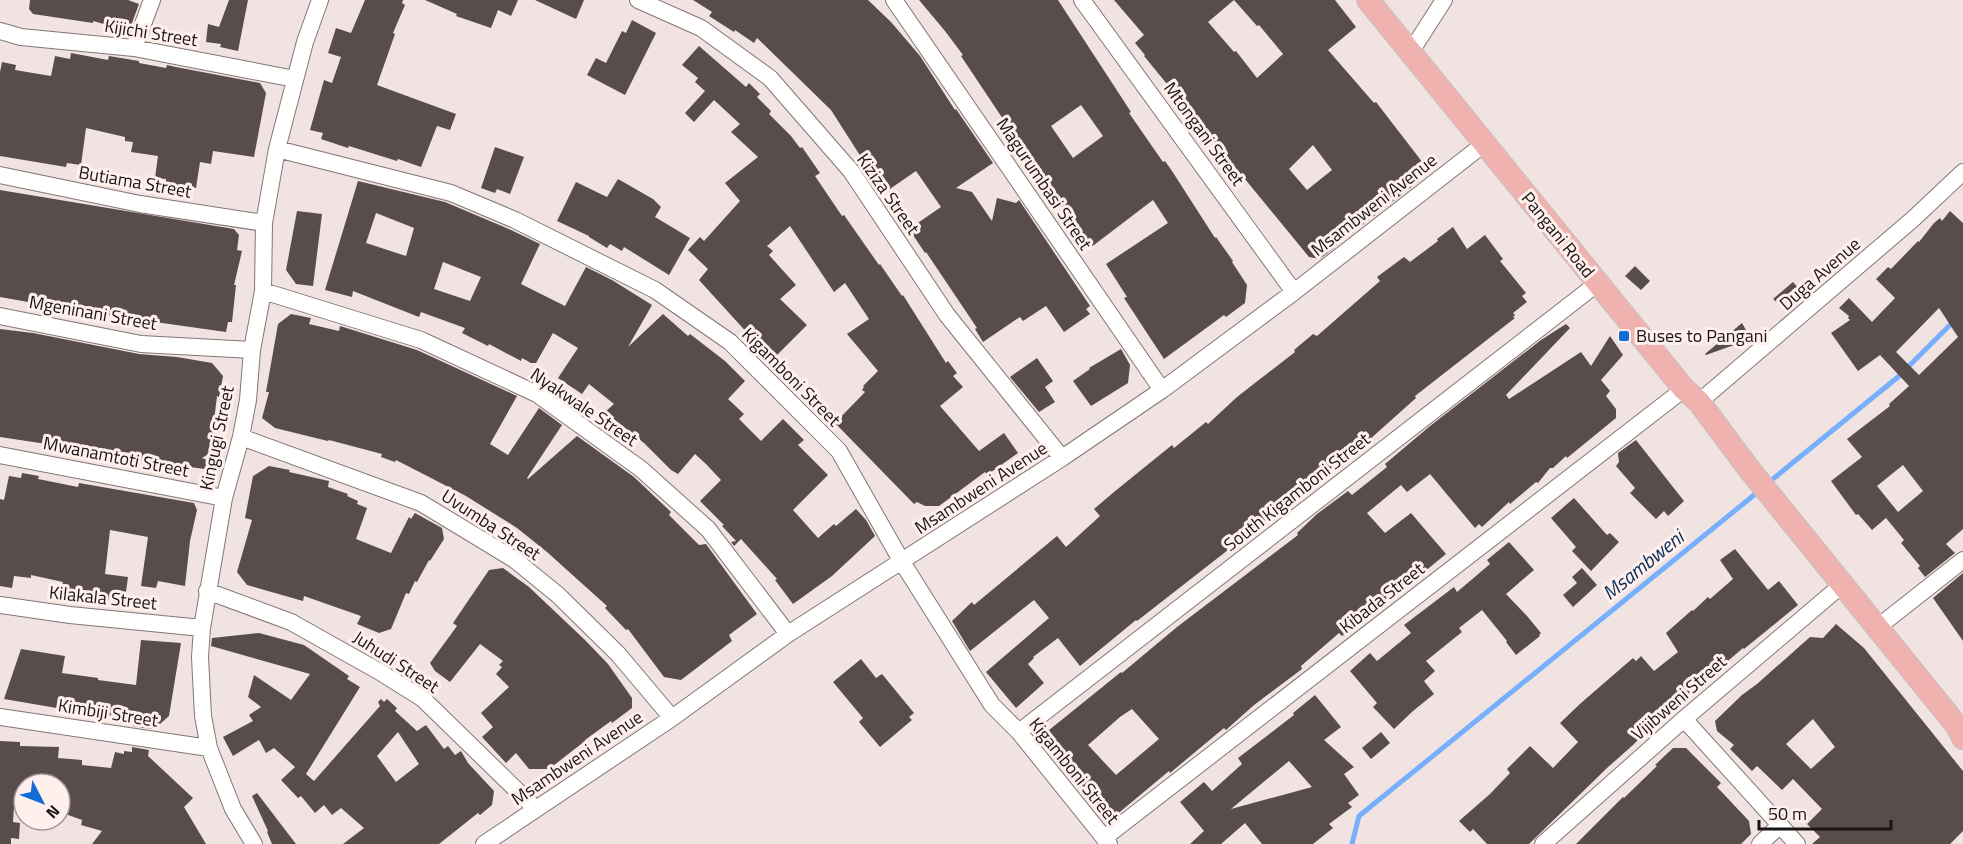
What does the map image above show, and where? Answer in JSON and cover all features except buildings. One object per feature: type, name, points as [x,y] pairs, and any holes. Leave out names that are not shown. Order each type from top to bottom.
[{"type":"main road","name":"Pangani Road","points":[[1368,0],[1691,395],[1961,731]]},
{"type":"street","points":[[134,48],[152,0]]},
{"type":"street","name":"Kingugi Street","points":[[254,844],[233,809],[209,748],[203,716],[200,657],[202,628],[224,498],[241,437],[248,400],[252,350],[263,291],[264,223],[277,149],[304,42],[320,0]]},
{"type":"street","name":"Kiziza Street","points":[[638,0],[701,28],[770,78],[851,171],[947,315],[1062,458]]},
{"type":"street","name":"Magurumbasi Street","points":[[894,0],[1162,390]]},
{"type":"street","name":"Mtongani Street","points":[[1082,0],[1294,292]]},
{"type":"street","points":[[1410,53],[1444,0]]},
{"type":"street","name":"Kijichi Street","points":[[0,31],[21,38],[134,48],[295,79]]},
{"type":"street","name":"Msambweni Avenue","points":[[484,844],[672,718],[788,634],[1062,458],[1162,390],[1294,292],[1484,144]]},
{"type":"street","name":"Kigamboni Street","points":[[277,149],[451,193],[514,220],[655,290],[730,342],[839,451],[902,562],[992,705],[1019,732],[1106,841]]},
{"type":"street","name":"Duga Avenue","points":[[1691,395],[1913,219],[1963,172]]},
{"type":"street","name":"Butiama Street","points":[[0,175],[140,204],[264,223]]},
{"type":"street","name":"South Kigamboni Street","points":[[1019,732],[1598,283]]},
{"type":"street","name":"Nyakwale Street","points":[[263,291],[422,340],[537,394],[641,469],[708,529],[788,634]]},
{"type":"street","name":"Mgeninani Street","points":[[0,316],[141,344],[252,350]]},
{"type":"street","name":"Kibada Street","points":[[1106,841],[1691,395]]},
{"type":"street","name":"Uvumba Street","points":[[241,437],[421,503],[515,560],[558,595],[618,654],[672,718]]},
{"type":"street","name":"Mwanamtoti Street","points":[[0,455],[224,498]]},
{"type":"street","points":[[1878,627],[1963,560]]},
{"type":"street","name":"Vijibweni Street","points":[[1542,844],[1843,584]]},
{"type":"street","name":"Juhudi Street","points":[[207,591],[291,622],[423,699],[536,808]]},
{"type":"street","name":"Kilakala Street","points":[[0,605],[70,615],[202,628]]},
{"type":"street","name":"Kimbiji Street","points":[[0,717],[209,748]]},
{"type":"street","points":[[1684,719],[1797,844]]},
{"type":"street","points":[[1760,844],[1780,825]]},
{"type":"waterway","name":"Msambweni","points":[[1768,483],[1898,377],[1963,312]]},
{"type":"waterway","name":"Msambweni","points":[[1352,844],[1359,816],[1759,491]]},
{"type":"place","name":"Buses to Pangani","points":[[1624,336]]}]
